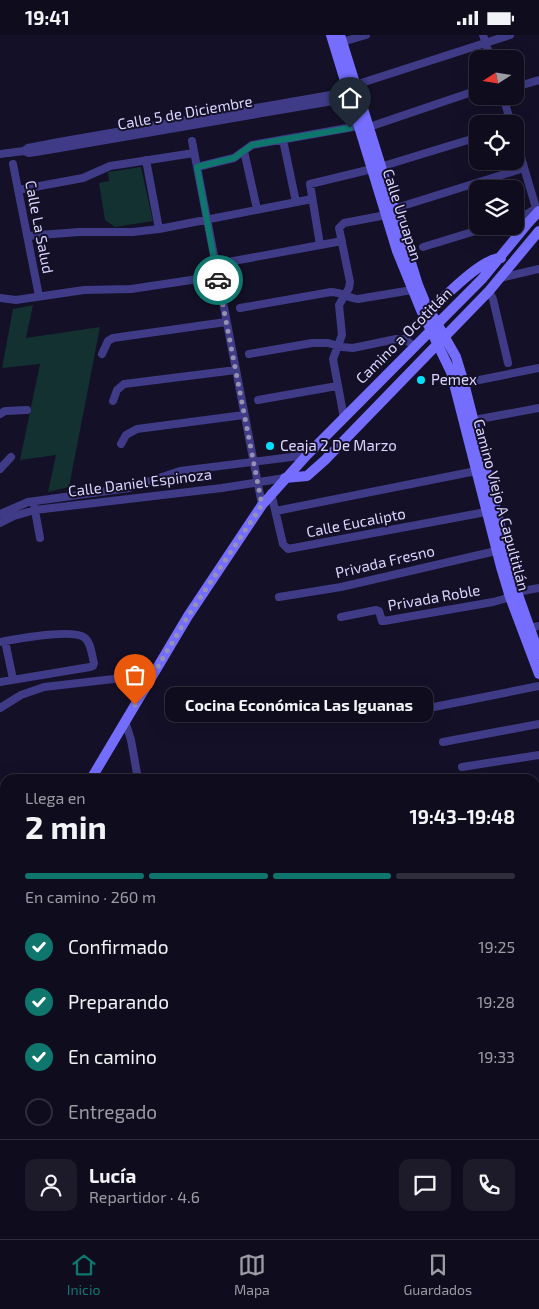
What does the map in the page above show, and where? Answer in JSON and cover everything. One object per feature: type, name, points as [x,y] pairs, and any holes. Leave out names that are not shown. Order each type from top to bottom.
[{"type":"main road","name":"Calle Uruapan","points":[[331,35],[364,126],[412,290],[441,340]]},
{"type":"main road","name":"Calle Uruapan","points":[[341,39],[351,92],[364,126]]},
{"type":"main road","name":"Camino a Ocotitlán","points":[[94,774],[188,616],[271,493],[344,417],[435,328],[501,258],[538,211]]},
{"type":"main road","name":"Calle Uruapan","points":[[390,212],[427,314]]},
{"type":"main road","name":"Camino a Ocotitlán","points":[[285,478],[304,477],[310,474],[489,291],[539,231]]},
{"type":"main road","points":[[427,314],[479,266],[493,258],[501,258]]},
{"type":"main road","name":"Camino Viejo A Capultitlán","points":[[441,340],[456,357],[464,383],[514,594],[539,674]]},
{"type":"main road","name":"Camino Viejo A Capultitlán","points":[[441,340],[496,551],[514,594],[534,627],[539,654]]},
{"type":"street","points":[[341,39],[366,35]]},
{"type":"street","name":"Calle 5 de Diciembre","points":[[0,154],[24,151],[28,148],[59,141],[351,92],[484,39],[510,35]]},
{"type":"street","points":[[524,84],[539,80]]},
{"type":"street","points":[[197,167],[229,159],[252,145],[364,126],[469,93]]},
{"type":"street","points":[[283,140],[296,201]]},
{"type":"street","points":[[320,245],[310,187],[312,183],[376,168],[469,140]]},
{"type":"street","points":[[192,141],[262,505]]},
{"type":"street","points":[[244,151],[257,209]]},
{"type":"street","points":[[18,190],[83,178],[110,165],[194,153]]},
{"type":"street","points":[[146,160],[159,229]]},
{"type":"street","name":"Calle La Salud","points":[[13,164],[39,296]]},
{"type":"street","points":[[524,168],[538,211],[524,215]]},
{"type":"street","points":[[344,417],[333,359],[343,331],[339,305],[349,288],[349,274],[339,230],[342,224],[390,212],[518,170]]},
{"type":"street","points":[[27,236],[78,232],[132,232],[159,229],[312,199]]},
{"type":"street","points":[[423,247],[469,233]]},
{"type":"street","points":[[228,262],[342,241]]},
{"type":"street","points":[[500,278],[539,269]]},
{"type":"street","points":[[0,299],[16,300],[84,290],[131,289],[218,276]]},
{"type":"street","points":[[240,308],[331,292],[341,293],[358,299],[412,290]]},
{"type":"street","points":[[489,291],[493,299],[508,363]]},
{"type":"street","points":[[102,354],[108,341],[113,338],[226,322]]},
{"type":"street","points":[[249,354],[312,343],[328,343],[353,348],[402,339],[407,340],[414,347]]},
{"type":"street","points":[[464,383],[539,368]]},
{"type":"street","points":[[113,401],[117,390],[124,384],[236,370]]},
{"type":"street","points":[[258,400],[337,386]]},
{"type":"street","points":[[474,420],[539,408]]},
{"type":"street","points":[[0,414],[5,411],[27,410]]},
{"type":"street","points":[[121,444],[126,435],[137,429],[244,415]]},
{"type":"street","name":"Calle Daniel Espinoza","points":[[0,523],[35,505],[129,488],[180,471],[307,455]]},
{"type":"street","points":[[0,469],[11,457]]},
{"type":"street","points":[[276,511],[476,471]]},
{"type":"street","name":"Calle Daniel Espinoza","points":[[0,514],[18,505],[35,505],[285,478]]},
{"type":"street","name":"Calle Eucalipto","points":[[271,493],[283,544],[288,549],[486,512]]},
{"type":"street","points":[[35,505],[40,538]]},
{"type":"street","name":"Privada Fresno","points":[[280,597],[341,587],[496,551]]},
{"type":"street","points":[[514,594],[539,588]]},
{"type":"street","name":"Privada Roble","points":[[341,617],[376,610],[382,621],[384,621],[493,602],[514,594]]},
{"type":"street","points":[[0,682],[93,666],[89,642],[84,636],[76,633],[42,635],[3,641],[13,679]]},
{"type":"street","points":[[0,708],[21,695],[44,687],[122,678]]},
{"type":"street","points":[[434,707],[539,687]]},
{"type":"street","points":[[125,721],[131,740],[137,774]]},
{"type":"street","points":[[443,742],[539,724]]},
{"type":"street","points":[[462,767],[539,755]]},
{"type":"green space","points":[[141,167],[153,221],[115,227],[105,220],[99,183],[109,181],[108,172]]},
{"type":"green space","points":[[33,305],[26,338],[100,327],[69,487],[48,492],[56,455],[20,460],[40,364],[2,368],[13,309]]},
{"type":"way so far","points":[[135,705],[188,616],[262,505],[218,280]]},
{"type":"place","name":"Pemex","points":[[421,380]]},
{"type":"place","name":"Ceaja 2 De Marzo","points":[[270,446]]},
{"type":"place","name":"Cocina Económica Las Iguanas","points":[[135,705]]},
{"type":"route","points":[[218,280],[197,167],[234,158],[252,145],[350,128]]}]
